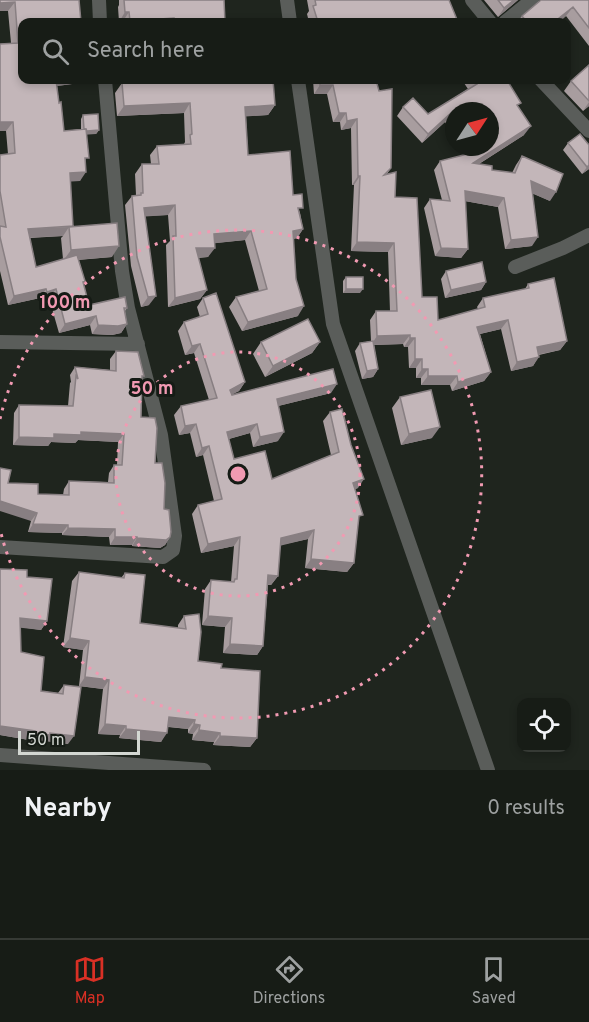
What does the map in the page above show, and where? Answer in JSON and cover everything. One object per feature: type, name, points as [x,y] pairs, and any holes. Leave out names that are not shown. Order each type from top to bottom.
[{"type":"street","points":[[99,0],[100,18]]},
{"type":"street","points":[[287,0],[289,18]]},
{"type":"street","points":[[472,0],[487,18]]},
{"type":"street","points":[[510,18],[532,0]]},
{"type":"street","points":[[0,547],[163,557],[172,550],[174,536],[161,435],[128,308],[122,271],[105,84]]},
{"type":"street","points":[[299,84],[333,324],[488,770]]},
{"type":"street","points":[[545,84],[589,131]]},
{"type":"street","points":[[515,267],[589,235]]},
{"type":"street","points":[[0,342],[138,344]]},
{"type":"street","points":[[0,755],[204,770]]},
{"type":"building","points":[[0,0],[79,0],[81,18],[18,18],[18,43],[15,2],[0,3]]},
{"type":"building","points":[[124,0],[224,0],[225,18],[130,18],[129,12],[125,12]]},
{"type":"building","points":[[315,0],[449,0],[456,18],[317,18],[313,6],[316,5]]},
{"type":"building","points":[[498,0],[514,0],[504,8]]},
{"type":"building","points":[[541,0],[589,0],[589,28],[573,7],[559,18],[524,18],[522,16]]},
{"type":"building","points":[[18,43],[18,84],[57,84],[64,131],[86,129],[89,158],[85,158],[86,172],[70,173],[73,226],[28,229],[36,267],[77,255],[89,305],[125,297],[127,308],[124,308],[127,324],[98,325],[96,316],[65,324],[56,289],[14,296],[0,237],[0,226],[6,227],[0,191],[0,155],[15,153],[13,122],[0,122],[0,44]]},
{"type":"building","points":[[589,65],[589,101],[571,81]]},
{"type":"building","points":[[122,84],[273,84],[275,105],[245,107],[248,155],[290,151],[293,195],[302,194],[303,208],[298,208],[303,229],[293,231],[296,279],[304,306],[248,322],[236,297],[267,289],[251,231],[214,234],[215,248],[196,248],[207,290],[175,298],[173,236],[176,236],[175,205],[144,208],[156,296],[148,297],[137,257],[132,196],[143,193],[142,164],[159,164],[157,146],[191,144],[190,103],[124,106]]},
{"type":"building","points":[[377,84],[379,91],[392,89],[391,168],[384,175],[396,172],[395,197],[417,198],[422,297],[437,297],[438,320],[485,307],[483,298],[529,288],[528,284],[554,278],[567,341],[537,347],[539,357],[517,362],[508,320],[477,327],[491,372],[458,382],[457,376],[428,376],[428,369],[422,369],[422,359],[415,359],[415,338],[410,338],[410,335],[377,336],[376,311],[397,311],[394,243],[357,242],[360,176],[358,176],[357,119],[347,121],[346,113],[339,113],[333,85],[320,85]]},
{"type":"building","points":[[477,84],[509,84],[521,103],[517,105],[531,126],[499,146],[499,102],[448,102]]},
{"type":"building","points":[[413,98],[428,114],[445,104],[445,118],[428,134],[403,107]]},
{"type":"building","points":[[98,114],[99,130],[84,129],[83,115]]},
{"type":"building","points":[[580,134],[589,145],[589,165],[587,167],[568,143]]},
{"type":"building","points":[[460,156],[484,156],[473,163],[492,166],[492,170],[515,173],[522,156],[563,174],[556,192],[531,181],[538,237],[511,240],[504,198],[465,191],[468,249],[441,248],[430,199],[450,201],[440,161]]},
{"type":"building","points":[[117,223],[119,246],[71,250],[69,227]]},
{"type":"building","points":[[482,262],[486,282],[451,290],[446,271]]},
{"type":"building","points":[[346,277],[363,277],[363,289],[346,289]]},
{"type":"building","points":[[216,293],[245,382],[230,390],[232,395],[333,369],[337,384],[277,399],[284,432],[260,437],[257,424],[227,432],[234,459],[265,451],[272,479],[339,452],[330,412],[342,409],[351,445],[364,479],[353,483],[363,515],[359,516],[354,563],[311,559],[314,530],[281,538],[278,576],[268,575],[263,646],[230,644],[232,618],[208,616],[211,580],[234,582],[237,579],[240,537],[208,544],[198,505],[222,499],[209,446],[202,448],[196,424],[185,426],[181,406],[217,398],[200,344],[192,346],[184,322],[208,314],[203,298]]},
{"type":"building","points":[[308,319],[320,342],[273,366],[261,342]]},
{"type":"building","points":[[373,341],[378,369],[367,371],[360,343]]},
{"type":"building","points":[[116,351],[138,352],[144,376],[142,376],[141,417],[155,418],[157,428],[155,463],[162,463],[165,483],[164,509],[169,510],[171,532],[170,537],[166,540],[115,537],[115,529],[68,528],[68,525],[33,524],[37,513],[0,501],[0,468],[11,470],[8,483],[38,484],[38,494],[69,495],[69,481],[114,483],[114,465],[122,465],[124,434],[81,432],[81,435],[54,434],[54,438],[19,437],[19,405],[73,406],[76,376],[78,379],[75,367],[116,371]]},
{"type":"building","points":[[431,390],[440,427],[409,434],[400,397]]},
{"type":"building","points":[[0,569],[27,570],[27,577],[52,579],[47,621],[20,618],[21,652],[44,657],[41,691],[63,694],[64,685],[81,687],[74,736],[35,733],[35,731],[0,726]]},
{"type":"building","points":[[79,572],[124,578],[125,573],[145,575],[140,623],[186,629],[184,616],[199,614],[201,632],[198,661],[222,664],[221,668],[260,671],[257,738],[220,736],[220,733],[199,730],[200,725],[194,724],[195,720],[169,717],[167,733],[126,729],[126,726],[105,724],[109,680],[85,677],[89,641],[70,638]]}]
